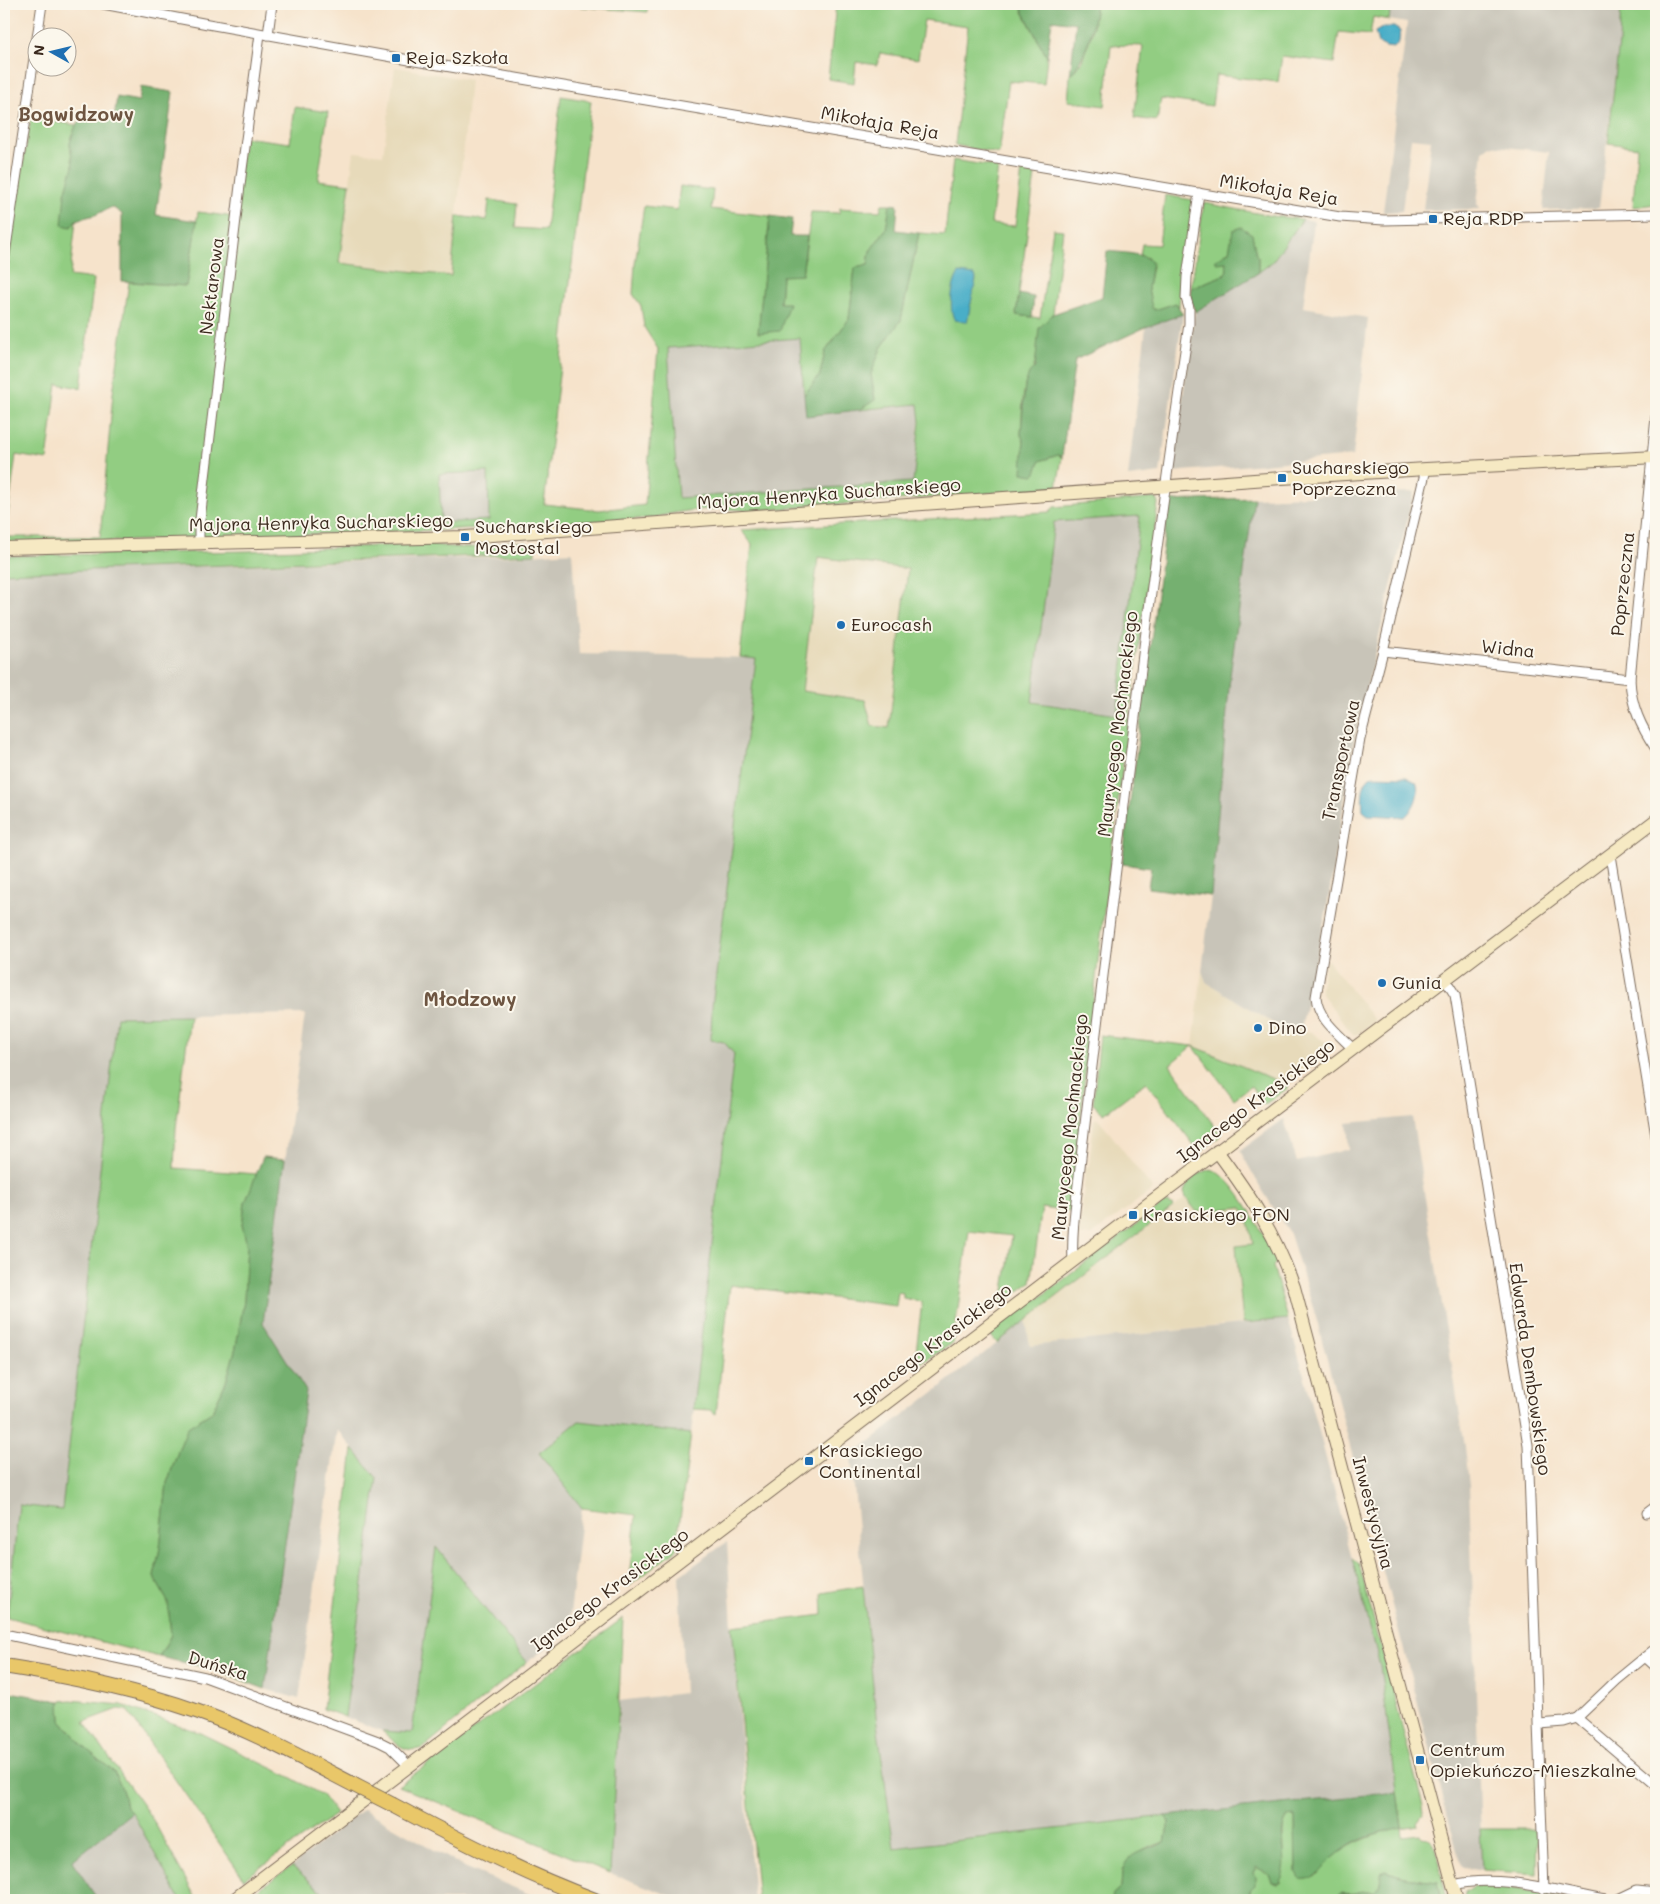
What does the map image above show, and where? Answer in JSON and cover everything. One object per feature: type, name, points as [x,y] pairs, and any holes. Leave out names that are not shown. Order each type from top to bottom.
[{"type":"main road","points":[[4,1666],[68,1676],[116,1687],[195,1710],[273,1743],[469,1845],[553,1884],[595,1900]]},
{"type":"street","points":[[4,261],[42,4]]},
{"type":"street","name":"Mikołaja Reja","points":[[102,4],[264,34],[1199,193],[1363,219],[1656,214]]},
{"type":"street","name":"Nektarowa","points":[[199,543],[199,528],[241,177],[264,34],[272,4]]},
{"type":"street","name":"Maurycego Mochnackiego","points":[[1074,1261],[1072,1247],[1087,1102],[1164,486],[1189,324],[1189,308],[1186,298],[1187,277],[1199,193]]},
{"type":"street","name":"Poprzeczna","points":[[1656,417],[1654,457],[1630,679],[1631,692],[1638,718],[1656,749]]},
{"type":"street","name":"Majora Henryka Sucharskiego","points":[[4,548],[465,537],[520,534],[1164,486],[1654,457]]},
{"type":"street","name":"Transportowa","points":[[1353,1049],[1322,1016],[1317,1006],[1316,997],[1360,739],[1426,469]]},
{"type":"street","name":"Widna","points":[[1383,651],[1630,679]]},
{"type":"street","name":"Ignacego Krasickiego","points":[[233,1900],[1217,1151],[1656,820]]},
{"type":"street","points":[[1610,855],[1656,1136]]},
{"type":"street","name":"Edwarda Dembowskiego","points":[[1445,979],[1455,995],[1528,1445],[1544,1889]]},
{"type":"street","name":"Inwestycyjna","points":[[1217,1151],[1245,1189],[1272,1234],[1294,1286],[1457,1900]]},
{"type":"street","points":[[1647,1513],[1656,1506]]},
{"type":"street","name":"Duńska","points":[[4,1634],[115,1656],[205,1677],[378,1741],[395,1751],[408,1765]]},
{"type":"street","points":[[1539,1724],[1564,1722],[1577,1718],[1617,1680],[1656,1648]]},
{"type":"street","points":[[1645,1657],[1656,1667]]},
{"type":"street","points":[[1577,1718],[1656,1785]]},
{"type":"street","points":[[1453,1885],[1470,1881],[1511,1884],[1605,1900]]},
{"type":"street","points":[[1616,1900],[1637,1890],[1656,1892]]},
{"type":"shaded area","points":[[1391,4],[1621,4],[1619,42],[1599,208],[1543,210],[1549,152],[1490,145],[1483,151],[1477,204],[1481,209],[1423,210],[1431,140],[1411,138],[1402,211],[1383,212],[1407,23],[1389,20]]},
{"type":"shaded area","points":[[395,67],[470,80],[451,276],[339,263],[354,152],[383,155]]},
{"type":"shaded area","points":[[1303,219],[1314,221],[1303,307],[1368,318],[1353,456],[1172,472],[1195,312],[1258,273],[1272,262]]},
{"type":"shaded area","points":[[1183,314],[1160,473],[1128,477],[1146,327]]},
{"type":"shaded area","points":[[800,338],[818,415],[918,404],[920,414],[913,482],[678,499],[668,348]]},
{"type":"shaded area","points":[[488,472],[489,520],[440,524],[439,474]]},
{"type":"shaded area","points":[[1414,492],[1355,735],[1327,908],[1301,1029],[1294,1030],[1289,1026],[1286,1031],[1206,982],[1202,971],[1211,896],[1230,676],[1254,498]]},
{"type":"shaded area","points":[[1140,515],[1117,715],[1032,702],[1054,522]]},
{"type":"shaded area","points":[[572,552],[579,654],[756,658],[712,1007],[711,1039],[725,1042],[734,1054],[691,1434],[579,1421],[539,1453],[582,1508],[568,1633],[527,1662],[437,1548],[412,1733],[382,1731],[345,1717],[377,1478],[337,1429],[299,1699],[265,1689],[306,1391],[263,1323],[305,1014],[117,1017],[62,1511],[19,1505],[7,1617],[4,1617],[4,573],[498,557]]},
{"type":"shaded area","points":[[818,557],[908,568],[889,728],[872,726],[802,691]]},
{"type":"shaded area","points":[[1327,959],[1375,1021],[1354,1036],[1321,993]]},
{"type":"shaded area","points":[[1202,971],[1206,982],[1285,1031],[1289,1026],[1294,1029],[1311,1032],[1328,1044],[1312,1068],[1293,1081],[1288,1088],[1278,1081],[1193,1046]]},
{"type":"shaded area","points":[[1412,1117],[1465,1447],[1469,1485],[1482,1870],[1461,1866],[1315,1314],[1290,1234],[1240,1151],[1284,1119],[1297,1162],[1349,1149],[1347,1123]]},
{"type":"shaded area","points":[[1098,1118],[1153,1189],[1092,1235],[1079,1236],[1086,1167],[1089,1166],[1094,1120]]},
{"type":"shaded area","points":[[1186,1198],[1197,1212],[1241,1207],[1246,1213],[1253,1245],[1236,1246],[1243,1323],[1030,1346],[1026,1321]]},
{"type":"shaded area","points":[[1288,1319],[1380,1666],[1397,1792],[1165,1816],[894,1848],[876,1716],[851,1456],[1026,1321],[1030,1346]]},
{"type":"shaded area","points":[[727,1542],[754,1900],[682,1900],[610,1873],[619,1701],[684,1693],[679,1576]]},
{"type":"shaded area","points":[[363,1809],[464,1867],[544,1900],[332,1900],[292,1866]]},
{"type":"shaded area","points":[[132,1812],[180,1900],[98,1900],[72,1861]]},
{"type":"green space","points":[[572,4],[648,4],[647,12],[572,6]]},
{"type":"green space","points":[[836,4],[1022,4],[1022,10],[1047,57],[1044,84],[1009,81],[999,154],[955,145],[968,26],[924,20],[918,59],[880,53],[877,65],[856,62],[854,83],[828,79]]},
{"type":"green space","points":[[1022,4],[1096,4],[1088,42],[1081,59],[1070,76],[1076,23],[1052,20],[1047,57],[1022,9]]},
{"type":"green space","points":[[1096,4],[1391,4],[1389,20],[1373,17],[1370,35],[1339,32],[1334,63],[1282,56],[1278,82],[1216,75],[1212,106],[1161,99],[1157,121],[1134,118],[1143,46],[1111,45],[1105,106],[1068,101],[1070,76],[1082,61],[1092,33]]},
{"type":"green space","points":[[1621,4],[1656,4],[1656,204],[1633,207],[1637,147],[1608,143],[1619,42]]},
{"type":"green space","points":[[141,87],[173,92],[156,215],[197,221],[186,286],[122,281],[122,214],[112,207],[95,215],[76,220],[71,227],[62,225],[65,194],[73,166],[70,143],[76,125],[86,115],[114,118],[117,97],[139,101]]},
{"type":"green space","points":[[561,96],[591,101],[544,504],[599,510],[645,505],[658,349],[644,327],[641,306],[633,294],[635,264],[644,206],[677,210],[680,186],[713,190],[711,209],[770,216],[758,333],[788,304],[780,304],[782,275],[802,275],[811,212],[839,213],[840,208],[880,211],[882,204],[890,204],[886,229],[870,251],[868,265],[855,268],[849,319],[825,352],[820,375],[804,395],[800,338],[668,348],[678,498],[913,482],[920,422],[918,404],[859,410],[875,399],[871,374],[881,348],[901,320],[919,233],[945,235],[953,160],[998,167],[991,224],[1015,226],[1022,170],[1035,175],[1016,315],[1040,318],[1053,229],[1063,230],[1053,314],[1043,331],[1035,364],[1025,385],[1021,435],[1024,441],[1023,457],[1036,473],[1040,461],[1058,455],[1062,457],[1057,488],[750,511],[701,510],[653,518],[441,530],[4,545],[4,269],[31,118],[76,125],[70,143],[73,166],[65,194],[76,220],[70,276],[94,279],[81,388],[57,384],[47,460],[16,455],[5,537],[100,537],[113,393],[129,282],[186,286],[198,212],[234,217],[244,137],[290,143],[295,107],[328,112],[318,180],[350,184],[339,263],[451,276],[457,216],[487,220],[489,200],[517,204],[515,228],[546,230]],"holes":[[[488,472],[489,520],[441,523],[439,474]]]},
{"type":"green space","points":[[1165,195],[1193,200],[1194,204],[1181,277],[1179,307],[1176,303],[1155,310],[1151,308],[1148,288],[1152,266],[1148,258],[1140,255],[1142,244],[1159,245]]},
{"type":"green space","points":[[1204,203],[1272,216],[1303,219],[1272,262],[1258,273],[1258,257],[1252,235],[1233,236],[1229,251],[1215,261],[1226,262],[1227,270],[1224,275],[1191,288]]},
{"type":"green space","points":[[890,204],[898,205],[896,230],[919,233],[901,320],[881,348],[871,374],[875,400],[859,410],[806,416],[804,395],[820,375],[825,352],[849,319],[855,268],[868,265],[870,251],[886,229]]},
{"type":"green space","points":[[770,216],[792,219],[790,236],[807,236],[802,275],[782,276],[780,303],[789,303],[780,331],[758,333]]},
{"type":"green space","points":[[1241,227],[1252,234],[1258,257],[1258,273],[1195,312],[1190,297],[1191,288],[1224,275],[1227,270],[1226,262],[1217,263],[1215,261],[1229,251],[1233,230]]},
{"type":"green space","points":[[1107,251],[1143,256],[1152,262],[1148,288],[1152,308],[1155,310],[1176,303],[1183,314],[1146,327],[1075,360],[1062,457],[1058,455],[1040,461],[1036,473],[1033,475],[1022,473],[1024,441],[1021,435],[1025,385],[1029,374],[1035,367],[1039,328],[1053,314],[1102,297]]},
{"type":"green space","points":[[1019,294],[1034,297],[1032,317],[1016,315]]},
{"type":"green space","points":[[1156,498],[1158,503],[1100,946],[1072,1212],[1042,1208],[1031,1282],[1002,1304],[1012,1236],[969,1231],[953,1343],[914,1368],[922,1302],[903,1298],[903,1293],[898,1292],[896,1306],[730,1285],[716,1414],[710,1410],[693,1409],[734,1054],[724,1042],[711,1040],[712,1007],[756,659],[740,657],[752,544],[741,530],[1049,512],[1054,507]],"holes":[[[1140,516],[1117,715],[1032,702],[1054,522]],[[818,557],[908,569],[889,728],[872,726],[865,700],[802,691]]]},
{"type":"green space","points":[[1254,498],[1230,676],[1211,896],[1148,888],[1151,868],[1122,864],[1169,501]]},
{"type":"green space","points":[[510,541],[526,542],[535,547],[535,554],[4,573],[4,556],[248,551],[430,544],[470,547],[490,546]]},
{"type":"green space","points":[[190,1016],[176,1128],[174,1168],[257,1174],[245,1203],[242,1225],[247,1244],[244,1301],[236,1347],[226,1382],[212,1412],[188,1427],[167,1483],[160,1548],[154,1577],[168,1602],[171,1635],[159,1657],[7,1617],[19,1505],[62,1510],[117,1017]]},
{"type":"green space","points":[[1100,1035],[1193,1046],[1170,1065],[1221,1135],[1200,1153],[1146,1082],[1104,1114],[1093,1104]]},
{"type":"green space","points":[[1193,1046],[1278,1081],[1288,1088],[1264,1105],[1251,1086],[1234,1099]]},
{"type":"green space","points":[[263,1157],[285,1159],[263,1323],[306,1391],[265,1689],[209,1668],[159,1657],[171,1635],[168,1602],[154,1577],[160,1548],[167,1483],[180,1446],[188,1427],[212,1412],[226,1382],[236,1347],[244,1301],[247,1245],[242,1225],[245,1203]]},
{"type":"green space","points":[[1211,1169],[1221,1174],[1230,1183],[1266,1239],[1277,1262],[1273,1266],[1288,1319],[1243,1323],[1236,1246],[1253,1244],[1246,1213],[1241,1207],[1197,1212],[1186,1198],[1184,1192],[1188,1184],[1195,1177]]},
{"type":"green space","points":[[1167,1203],[1174,1206],[997,1343],[988,1332],[1028,1302],[1038,1299],[1163,1204]]},
{"type":"green space","points":[[579,1421],[691,1434],[676,1550],[628,1587],[636,1515],[582,1508],[539,1453]]},
{"type":"green space","points":[[353,1449],[377,1478],[345,1717],[323,1709]]},
{"type":"green space","points":[[436,1547],[527,1662],[423,1748],[411,1750],[396,1743],[382,1731],[412,1733]]},
{"type":"green space","points":[[1352,1558],[1359,1564],[1423,1806],[1424,1813],[1417,1822],[1418,1825],[1402,1828],[1403,1836],[1421,1834],[1422,1837],[1429,1838],[1434,1843],[1447,1900],[1442,1900],[1438,1881],[1404,1877],[1385,1871],[1381,1874],[1380,1886],[1374,1892],[1365,1891],[1350,1894],[1342,1892],[1332,1900],[1258,1900],[1250,1894],[1253,1873],[1256,1867],[1269,1874],[1272,1882],[1280,1883],[1284,1851],[1283,1829],[1288,1817],[1295,1816],[1296,1872],[1316,1876],[1325,1865],[1344,1849],[1365,1839],[1402,1827],[1380,1666]]},
{"type":"green space","points":[[863,1586],[876,1716],[894,1848],[1165,1816],[1169,1822],[1165,1842],[1141,1851],[1122,1870],[1121,1888],[1113,1895],[1113,1898],[1117,1900],[758,1900],[732,1626],[823,1615],[822,1593]]},
{"type":"green space","points":[[623,1618],[610,1873],[398,1786]]},
{"type":"green space","points":[[4,1691],[60,1701],[61,1720],[84,1747],[114,1772],[122,1789],[126,1807],[132,1812],[72,1861],[98,1900],[4,1900]]},
{"type":"green space","points":[[71,1700],[122,1705],[198,1732],[288,1776],[322,1795],[336,1814],[244,1879],[127,1710],[119,1709],[84,1722],[153,1820],[197,1900],[180,1900],[132,1812],[126,1807],[122,1789],[114,1772],[84,1747],[61,1720],[60,1701]]},
{"type":"green space","points":[[1397,1792],[1402,1828],[1373,1835],[1353,1844],[1335,1856],[1317,1875],[1308,1879],[1299,1879],[1296,1872],[1295,1816],[1288,1817],[1282,1832],[1285,1865],[1283,1874],[1277,1884],[1272,1882],[1269,1874],[1256,1867],[1253,1873],[1255,1885],[1250,1890],[1250,1893],[1258,1900],[1117,1900],[1112,1898],[1121,1888],[1122,1871],[1130,1857],[1165,1842],[1169,1822],[1165,1816]]},
{"type":"green space","points":[[1480,1829],[1538,1829],[1537,1874],[1482,1870]]},
{"type":"green space","points":[[292,1866],[332,1900],[243,1900]]},
{"type":"green space","points":[[1385,1871],[1404,1877],[1438,1881],[1442,1900],[1422,1900],[1391,1893],[1384,1900],[1332,1900],[1342,1892],[1350,1894],[1364,1891],[1373,1892],[1380,1886],[1381,1873]]},
{"type":"green space","points":[[1474,1886],[1533,1891],[1567,1900],[1464,1900],[1465,1892]]},
{"type":"water","points":[[1384,27],[1394,27],[1400,31],[1399,42],[1394,48],[1378,43],[1375,32]]},
{"type":"water","points":[[959,273],[975,275],[976,279],[967,322],[955,320],[952,311],[953,290]]},
{"type":"water","points":[[1372,776],[1406,777],[1416,782],[1418,791],[1416,801],[1405,817],[1368,815],[1363,811],[1364,786],[1368,778]]},
{"type":"place","name":"Reja Szkoła","points":[[396,58]]},
{"type":"place","name":"Reja RDP","points":[[1433,219]]},
{"type":"place","name":"Sucharskiego Poprzeczna","points":[[1282,478]]},
{"type":"place","name":"Sucharskiego Mostostal","points":[[465,537]]},
{"type":"place","name":"Eurocash","points":[[841,625]]},
{"type":"place","name":"Gunia","points":[[1382,983]]},
{"type":"place","name":"Dino","points":[[1258,1028]]},
{"type":"place","name":"Krasickiego FON","points":[[1133,1215]]},
{"type":"place","name":"Krasickiego Continental","points":[[809,1461]]},
{"type":"place","name":"Centrum Opiekuńczo-Mieszkalne","points":[[1420,1760]]},
{"type":"district","name":"Bogwidzowy","points":[[76,114]]},
{"type":"district","name":"Młodzowy","points":[[470,999]]}]
